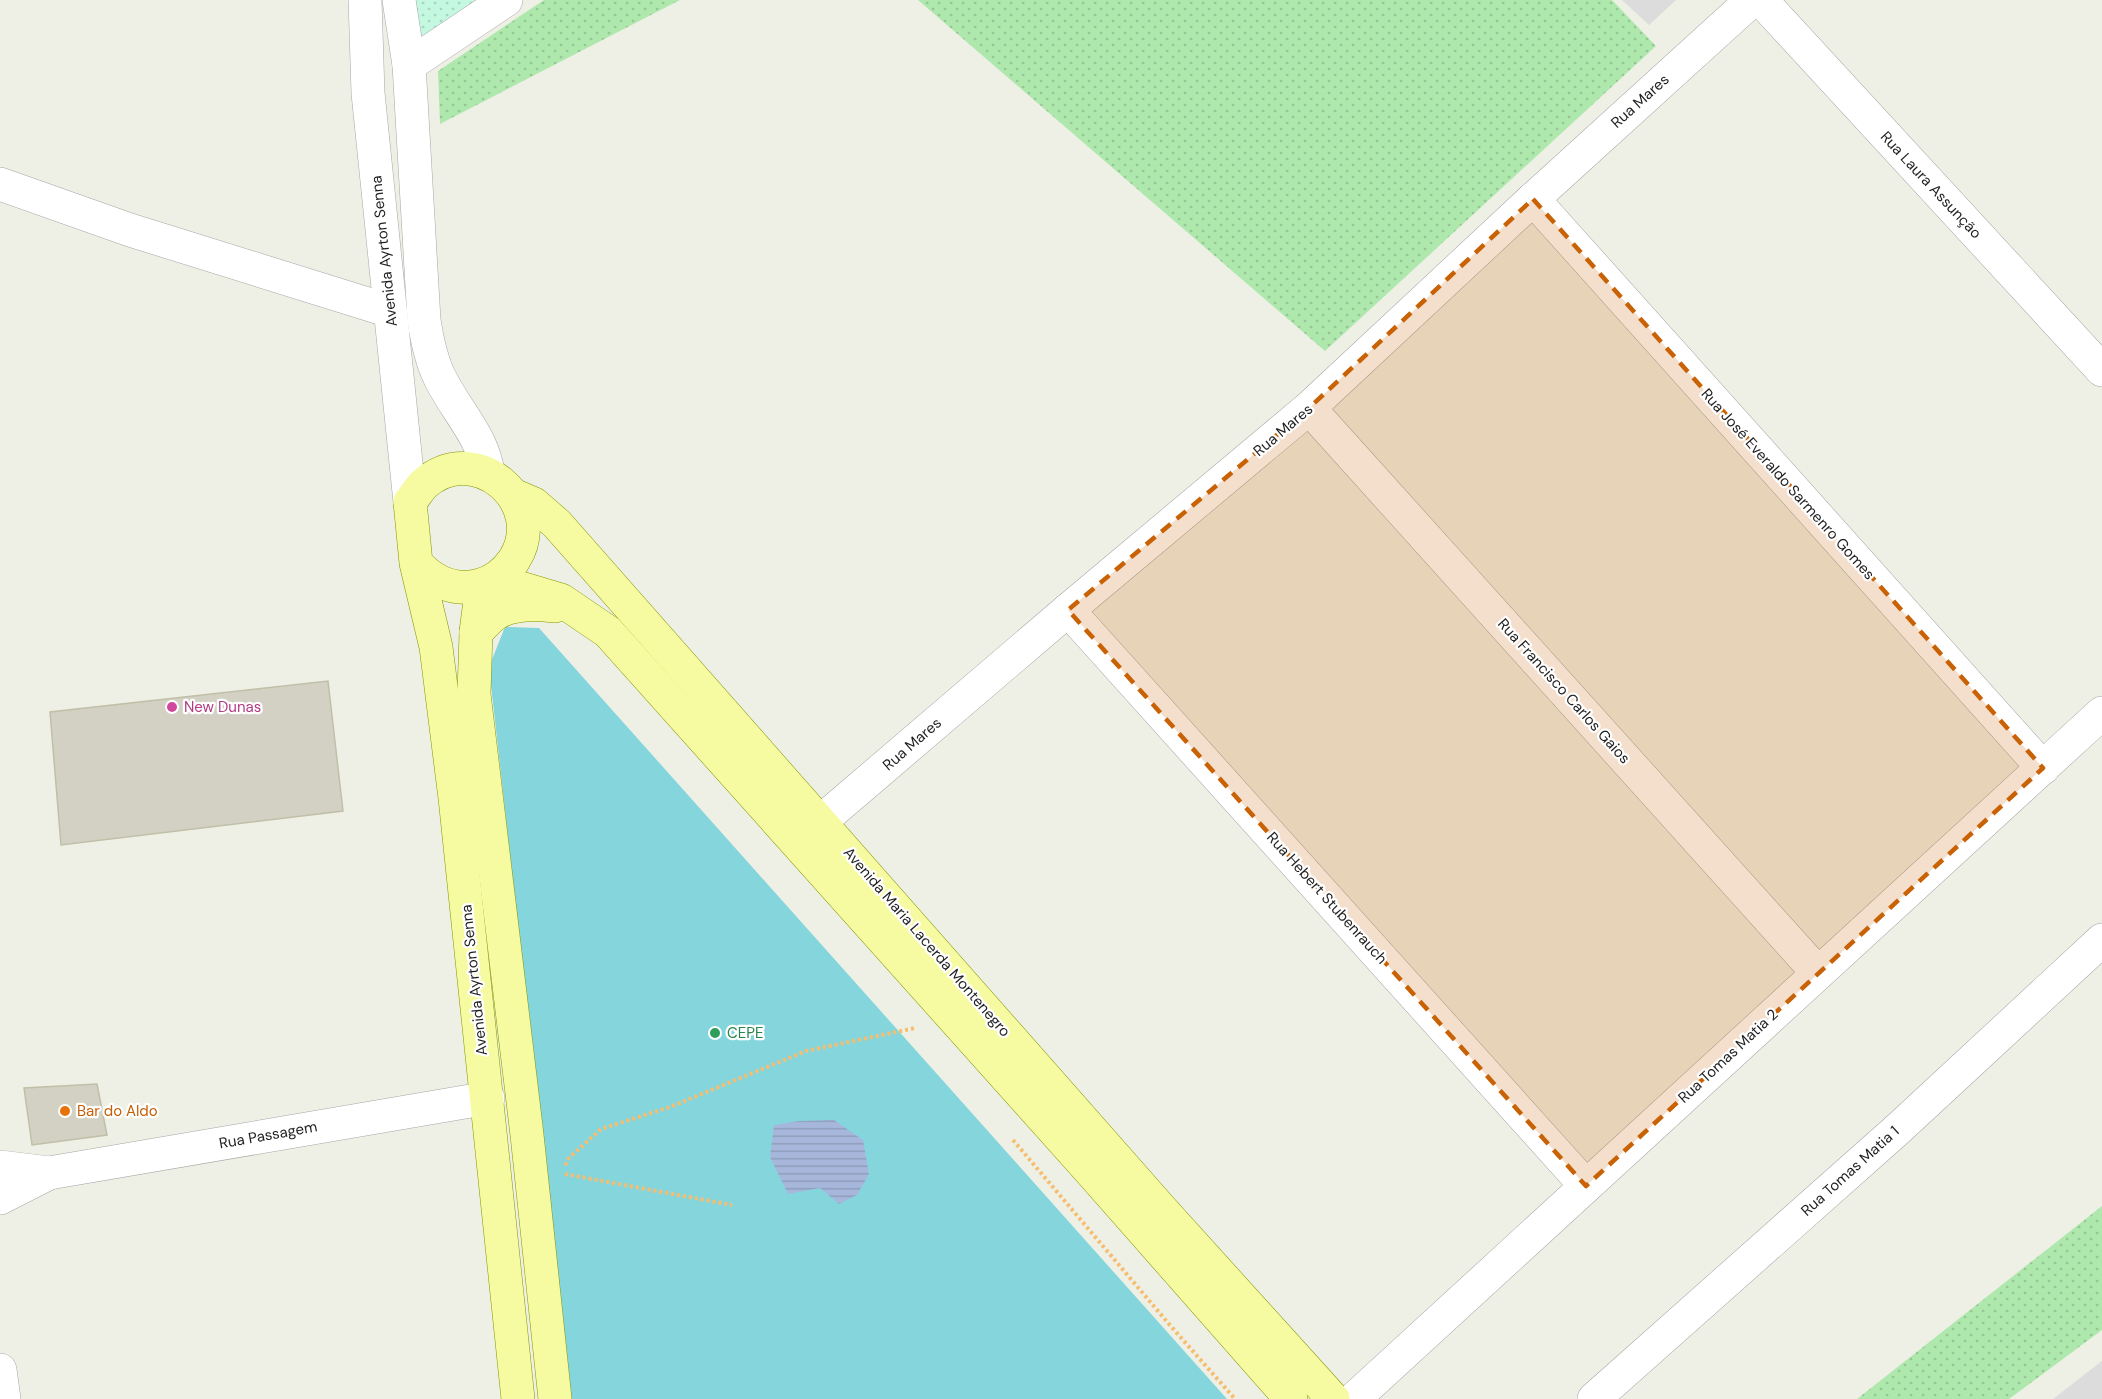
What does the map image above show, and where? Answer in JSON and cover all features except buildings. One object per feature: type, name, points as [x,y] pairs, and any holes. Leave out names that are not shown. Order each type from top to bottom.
[{"type":"main road","points":[[461,469],[488,473],[501,482],[513,495],[522,513],[524,532],[519,551],[509,567],[488,582],[459,587],[448,585],[428,575],[416,563],[410,502],[424,484],[447,471],[461,469]]},
{"type":"main road","name":"Avenida Maria Lacerda Montenegro","points":[[513,495],[534,504],[557,524],[809,832],[1291,1399]]},
{"type":"main road","name":"Avenida Ayrton Senna","points":[[416,563],[436,647],[455,798],[518,1399]]},
{"type":"main road","points":[[488,582],[476,632],[474,694],[527,1135],[555,1399]]},
{"type":"main road","name":"Avenida Maria Lacerda Montenegro","points":[[488,582],[561,600],[608,632],[809,832],[1161,1209],[1333,1399]]},
{"type":"main road","points":[[476,632],[496,614],[518,606],[540,604],[575,609]]},
{"type":"street","name":"Avenida Ayrton Senna","points":[[365,0],[368,93],[410,502]]},
{"type":"street","points":[[399,0],[409,65],[427,340],[440,378],[482,447],[488,473]]},
{"type":"street","points":[[409,65],[506,0]]},
{"type":"street","name":"Rua Mares","points":[[809,832],[1068,610],[1309,408],[1533,199],[1752,0]]},
{"type":"street","name":"Rua Laura Assunção","points":[[1761,0],[2102,370]]},
{"type":"street","points":[[0,184],[130,230],[390,311]]},
{"type":"street","name":"Rua José Everaldo Sarmenro Gomes","points":[[1533,199],[2043,768]]},
{"type":"street","name":"Rua Francisco Carlos Gaios","points":[[1309,408],[1818,973]]},
{"type":"street","name":"Rua Hebert Stubenrauch","points":[[1068,610],[1586,1186]]},
{"type":"street","name":"Rua Tomas Matia 2","points":[[1354,1399],[2102,713]]},
{"type":"street","name":"Rua Tomas Matia 1","points":[[1594,1399],[1898,1129],[2102,940]]},
{"type":"street","name":"Rua Passagem","points":[[0,1167],[49,1173],[488,1098]]},
{"type":"street","name":"Rua Passagem","points":[[0,1198],[49,1173]]},
{"type":"street","points":[[0,1370],[4,1399]]},
{"type":"path","points":[[732,1206],[561,1173],[569,1158],[601,1129],[669,1107],[806,1050],[915,1028],[922,1036]]},
{"type":"path","points":[[1010,1136],[1235,1399]]},
{"type":"highlighted area","points":[[1533,199],[2043,768],[1586,1186],[1068,610],[1309,408]]},
{"type":"shaded area","points":[[1622,0],[1676,0],[1649,25]]},
{"type":"shaded area","name":"CEPE","points":[[505,627],[539,628],[1227,1399],[571,1399],[489,667]]},
{"type":"shaded area","points":[[834,1120],[863,1140],[869,1174],[857,1195],[839,1204],[820,1188],[788,1194],[770,1157],[774,1125],[799,1121]]},
{"type":"shaded area","points":[[2102,1361],[2102,1399],[2053,1399]]},
{"type":"green space","points":[[408,0],[475,0],[412,49]]},
{"type":"green space","points":[[544,0],[680,0],[440,124],[438,71]]},
{"type":"green space","points":[[918,0],[1612,0],[1656,46],[1325,351]]},
{"type":"green space","points":[[2102,1206],[2102,1330],[2009,1399],[1857,1399]]},
{"type":"place","name":"New Dunas","points":[[172,707]]},
{"type":"place","name":"CEPE","points":[[715,1033]]},
{"type":"place","name":"Bar do Aldo","points":[[65,1111]]}]
